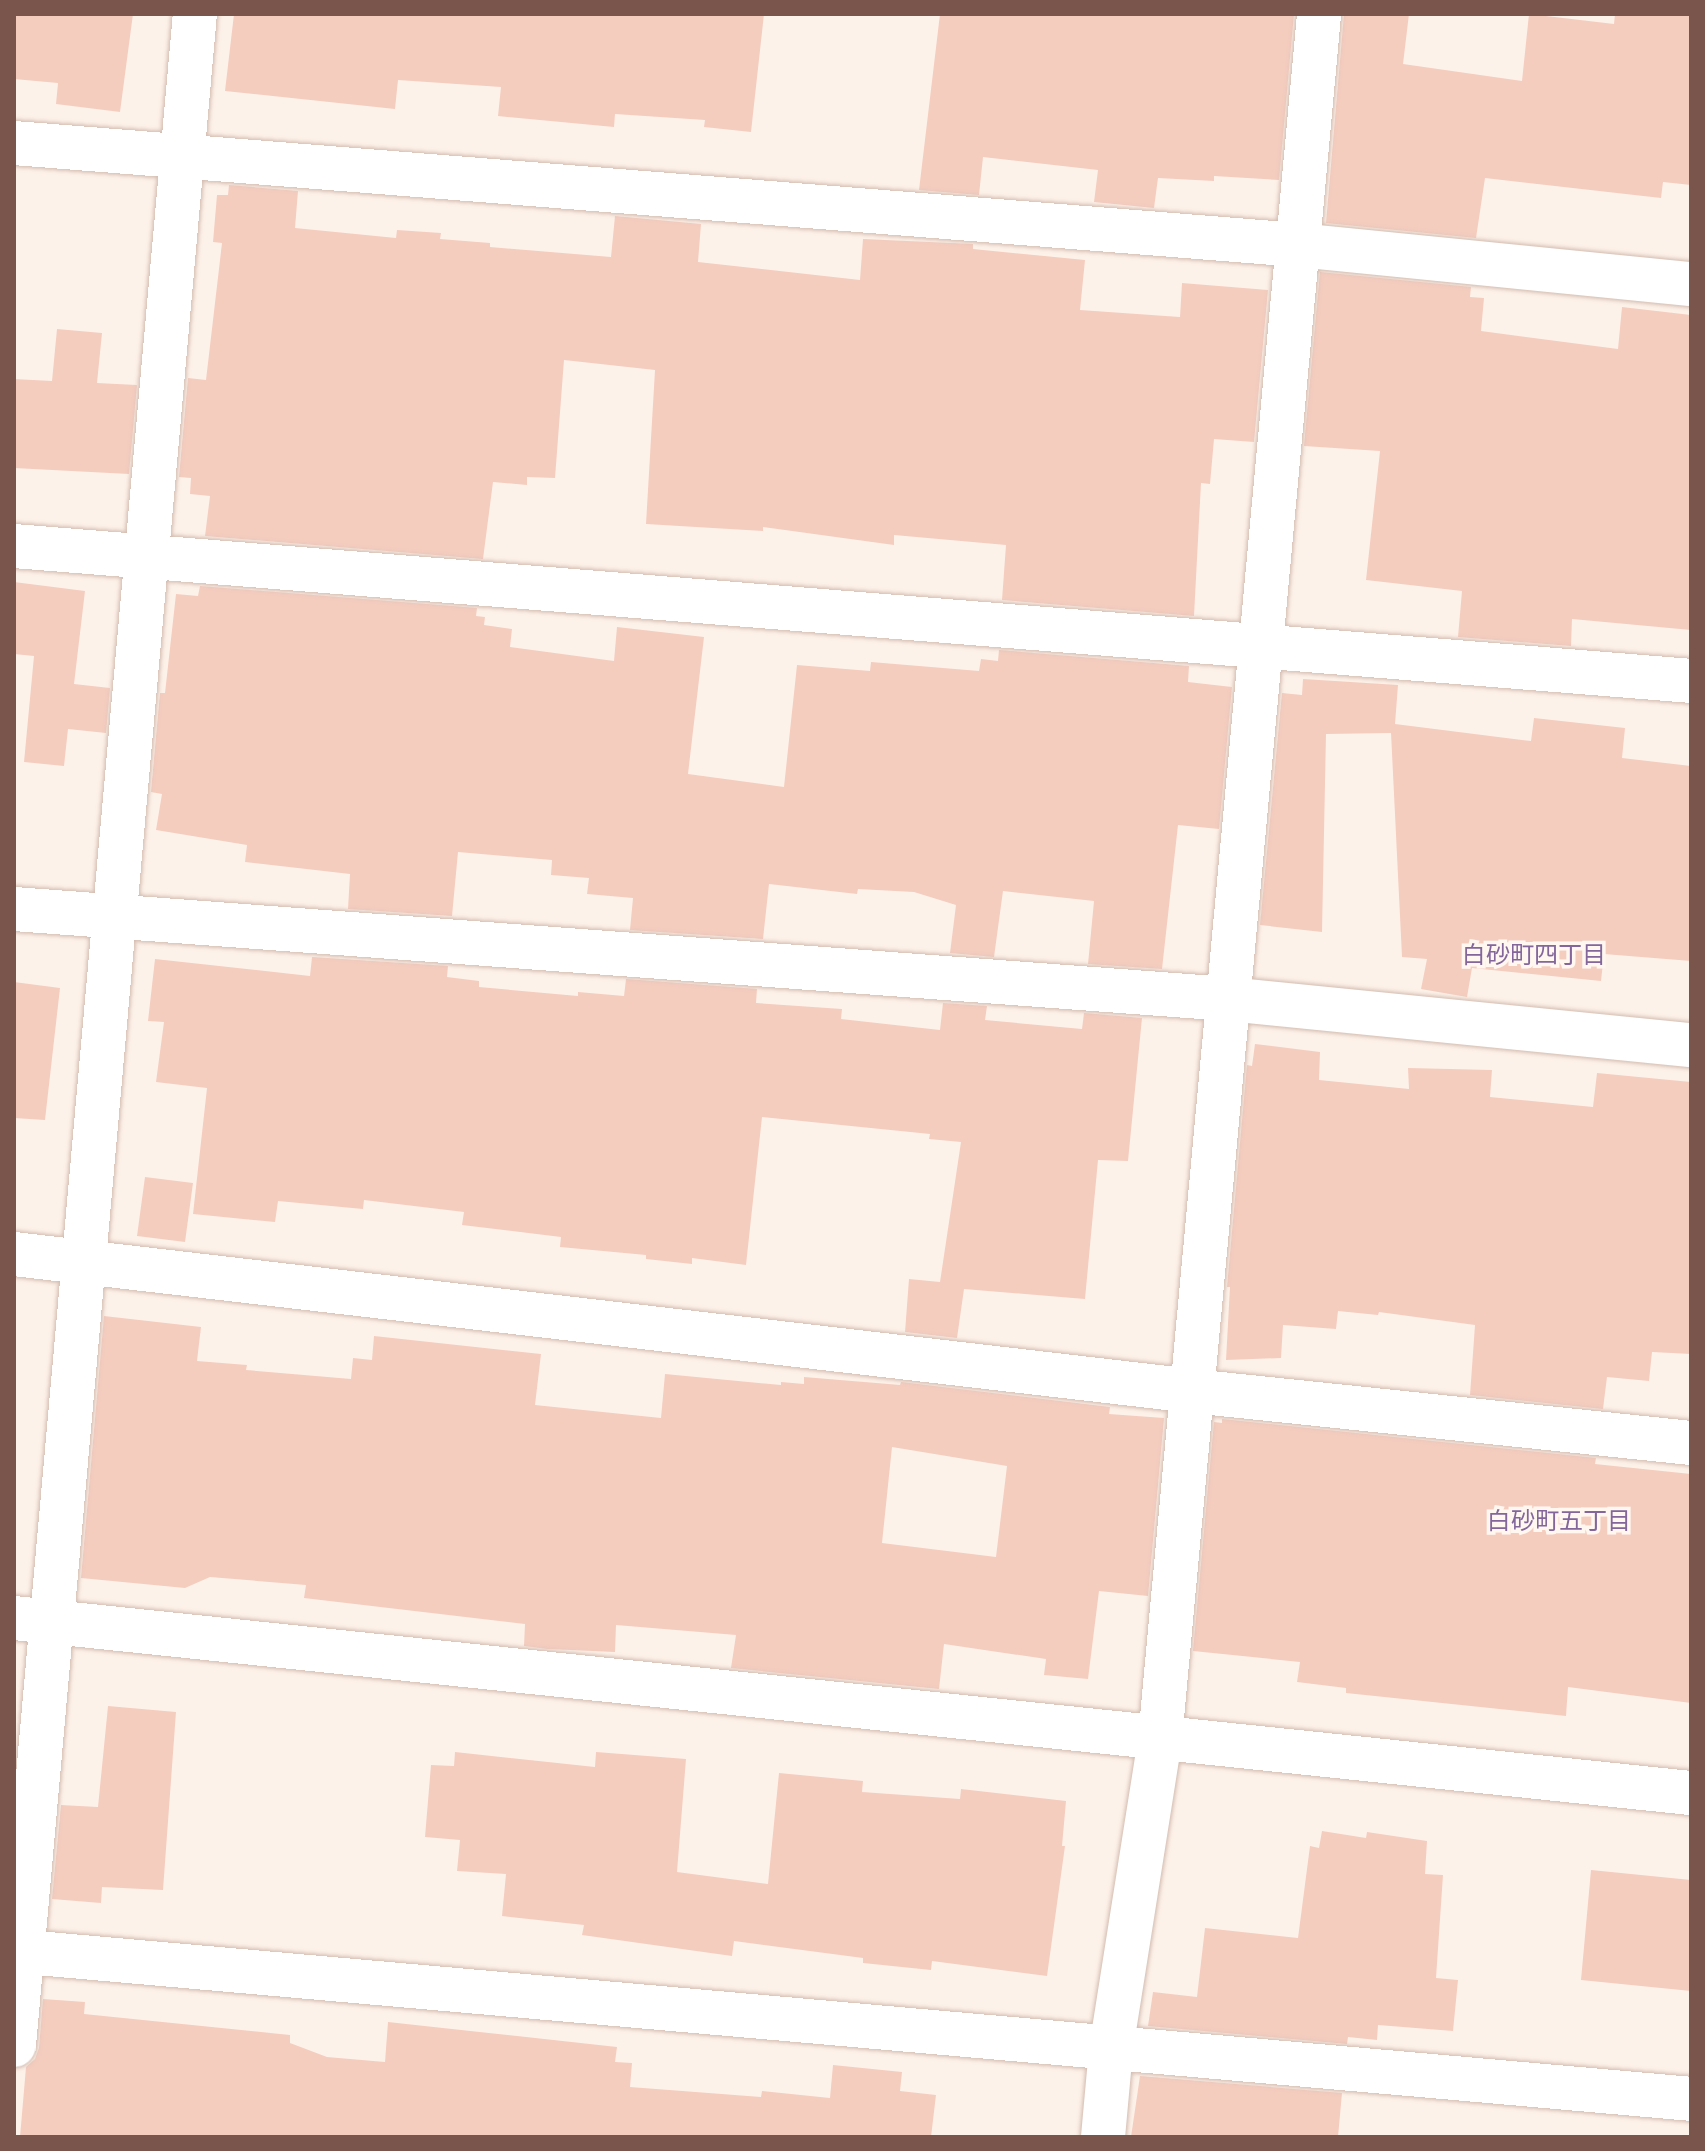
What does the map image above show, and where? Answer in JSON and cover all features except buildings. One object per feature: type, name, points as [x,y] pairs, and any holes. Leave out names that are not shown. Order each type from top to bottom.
[{"type":"street","points":[[14,2045],[33,1620],[83,1260],[195,14]]},
{"type":"street","points":[[1103,2137],[1111,2049],[1160,1739],[1319,14]]},
{"type":"street","points":[[14,143],[1298,245],[1691,284]]},
{"type":"street","points":[[14,546],[1691,681]]},
{"type":"street","points":[[14,909],[1228,999],[1691,1045]]},
{"type":"street","points":[[14,1254],[1192,1391],[1691,1443]]},
{"type":"street","points":[[33,1620],[1691,1793]]},
{"type":"street","points":[[18,1951],[1691,2099]]},
{"type":"district","name":"白砂町四丁目","points":[[1534,956]]},
{"type":"district","name":"白砂町五丁目","points":[[1559,1522]]}]
